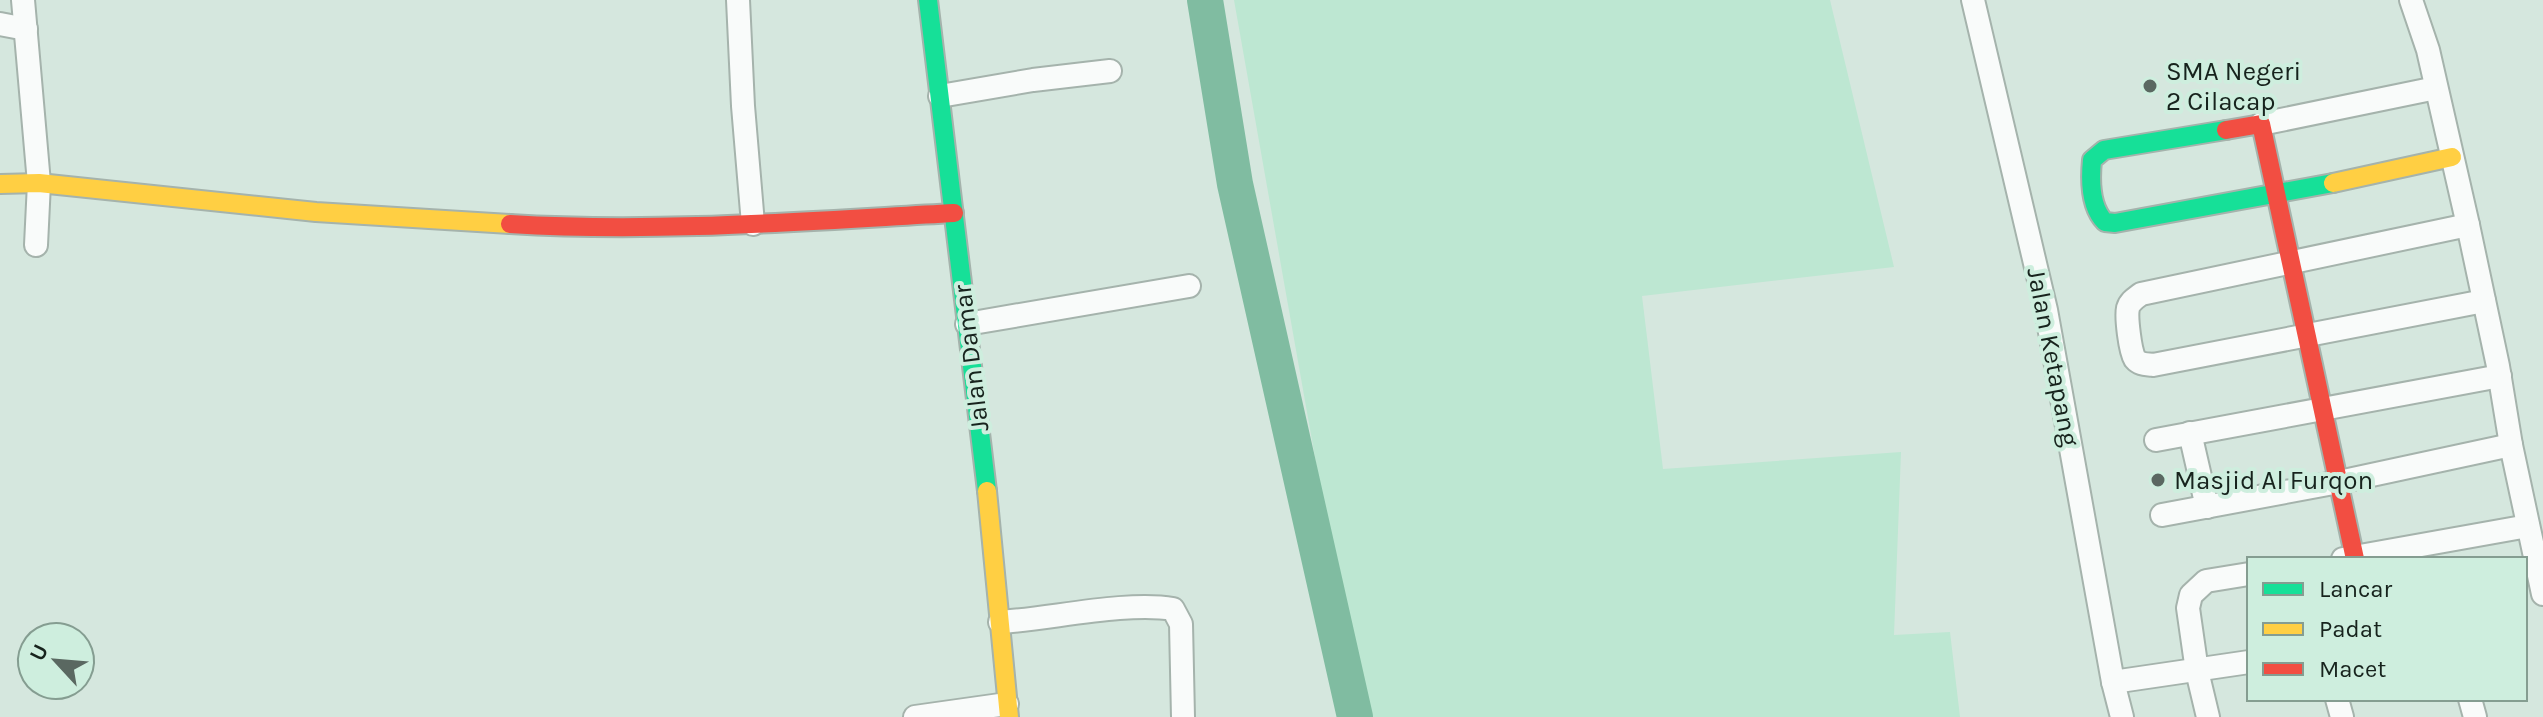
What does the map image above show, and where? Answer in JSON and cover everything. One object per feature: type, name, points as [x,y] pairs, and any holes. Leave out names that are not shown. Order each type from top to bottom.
[{"type":"street","points":[[23,0],[39,183],[36,245]]},
{"type":"street","points":[[738,0],[738,42],[753,224]]},
{"type":"street","name":"Jalan Damar","points":[[928,0],[967,324],[1008,711]]},
{"type":"street","name":"Jalan Ketapang","points":[[1973,0],[2046,310],[2113,682],[2122,717]]},
{"type":"street","points":[[2411,0],[2428,50],[2468,225],[2543,597]]},
{"type":"street","points":[[0,24],[26,29]]},
{"type":"street","points":[[940,96],[1110,71]]},
{"type":"street","points":[[2436,88],[2261,124],[2104,150],[2096,154],[2090,168],[2094,203],[2102,220],[2115,223],[2277,195],[2452,157]]},
{"type":"street","points":[[2261,124],[2339,482],[2351,557]]},
{"type":"street","points":[[0,184],[39,183],[316,212],[555,227],[753,224],[954,213]]},
{"type":"street","points":[[2468,225],[2141,294],[2129,306],[2127,318],[2134,358],[2153,365],[2484,301]]},
{"type":"street","points":[[967,324],[1189,286]]},
{"type":"street","points":[[2156,440],[2500,376]]},
{"type":"street","points":[[2190,433],[2207,507]]},
{"type":"street","points":[[2162,515],[2339,482],[2511,445]]},
{"type":"street","points":[[2357,557],[2528,526]]},
{"type":"street","points":[[2208,717],[2197,671],[2188,608],[2191,595],[2206,581],[2247,574]]},
{"type":"street","points":[[1000,622],[1110,610],[1173,609],[1181,624],[1183,717]]},
{"type":"street","points":[[2113,682],[2247,662]]},
{"type":"street","points":[[915,717],[1008,711]]},
{"type":"green space","points":[[1234,0],[1830,0],[1894,267],[1642,296],[1663,469],[1901,452],[1894,635],[1950,632],[1960,717],[1361,717]]},
{"type":"waterway","points":[[1205,0],[1235,184],[1355,717]]},
{"type":"traffic: fast","points":[[928,0],[987,491]]},
{"type":"traffic: fast","points":[[2226,130],[2104,150],[2092,160],[2091,168],[2092,193],[2100,216],[2105,222],[2115,223],[2333,183]]},
{"type":"traffic: slow","points":[[2333,183],[2452,157]]},
{"type":"traffic: slow","points":[[0,184],[39,183],[316,212],[510,224]]},
{"type":"traffic: slow","points":[[987,491],[1009,717]]},
{"type":"traffic: jam","points":[[2226,130],[2261,124],[2355,557]]},
{"type":"traffic: jam","points":[[510,224],[676,227],[954,213]]},
{"type":"place","name":"SMA Negeri 2 Cilacap","points":[[2150,86]]},
{"type":"place","name":"Masjid Al Furqon","points":[[2158,480]]}]
